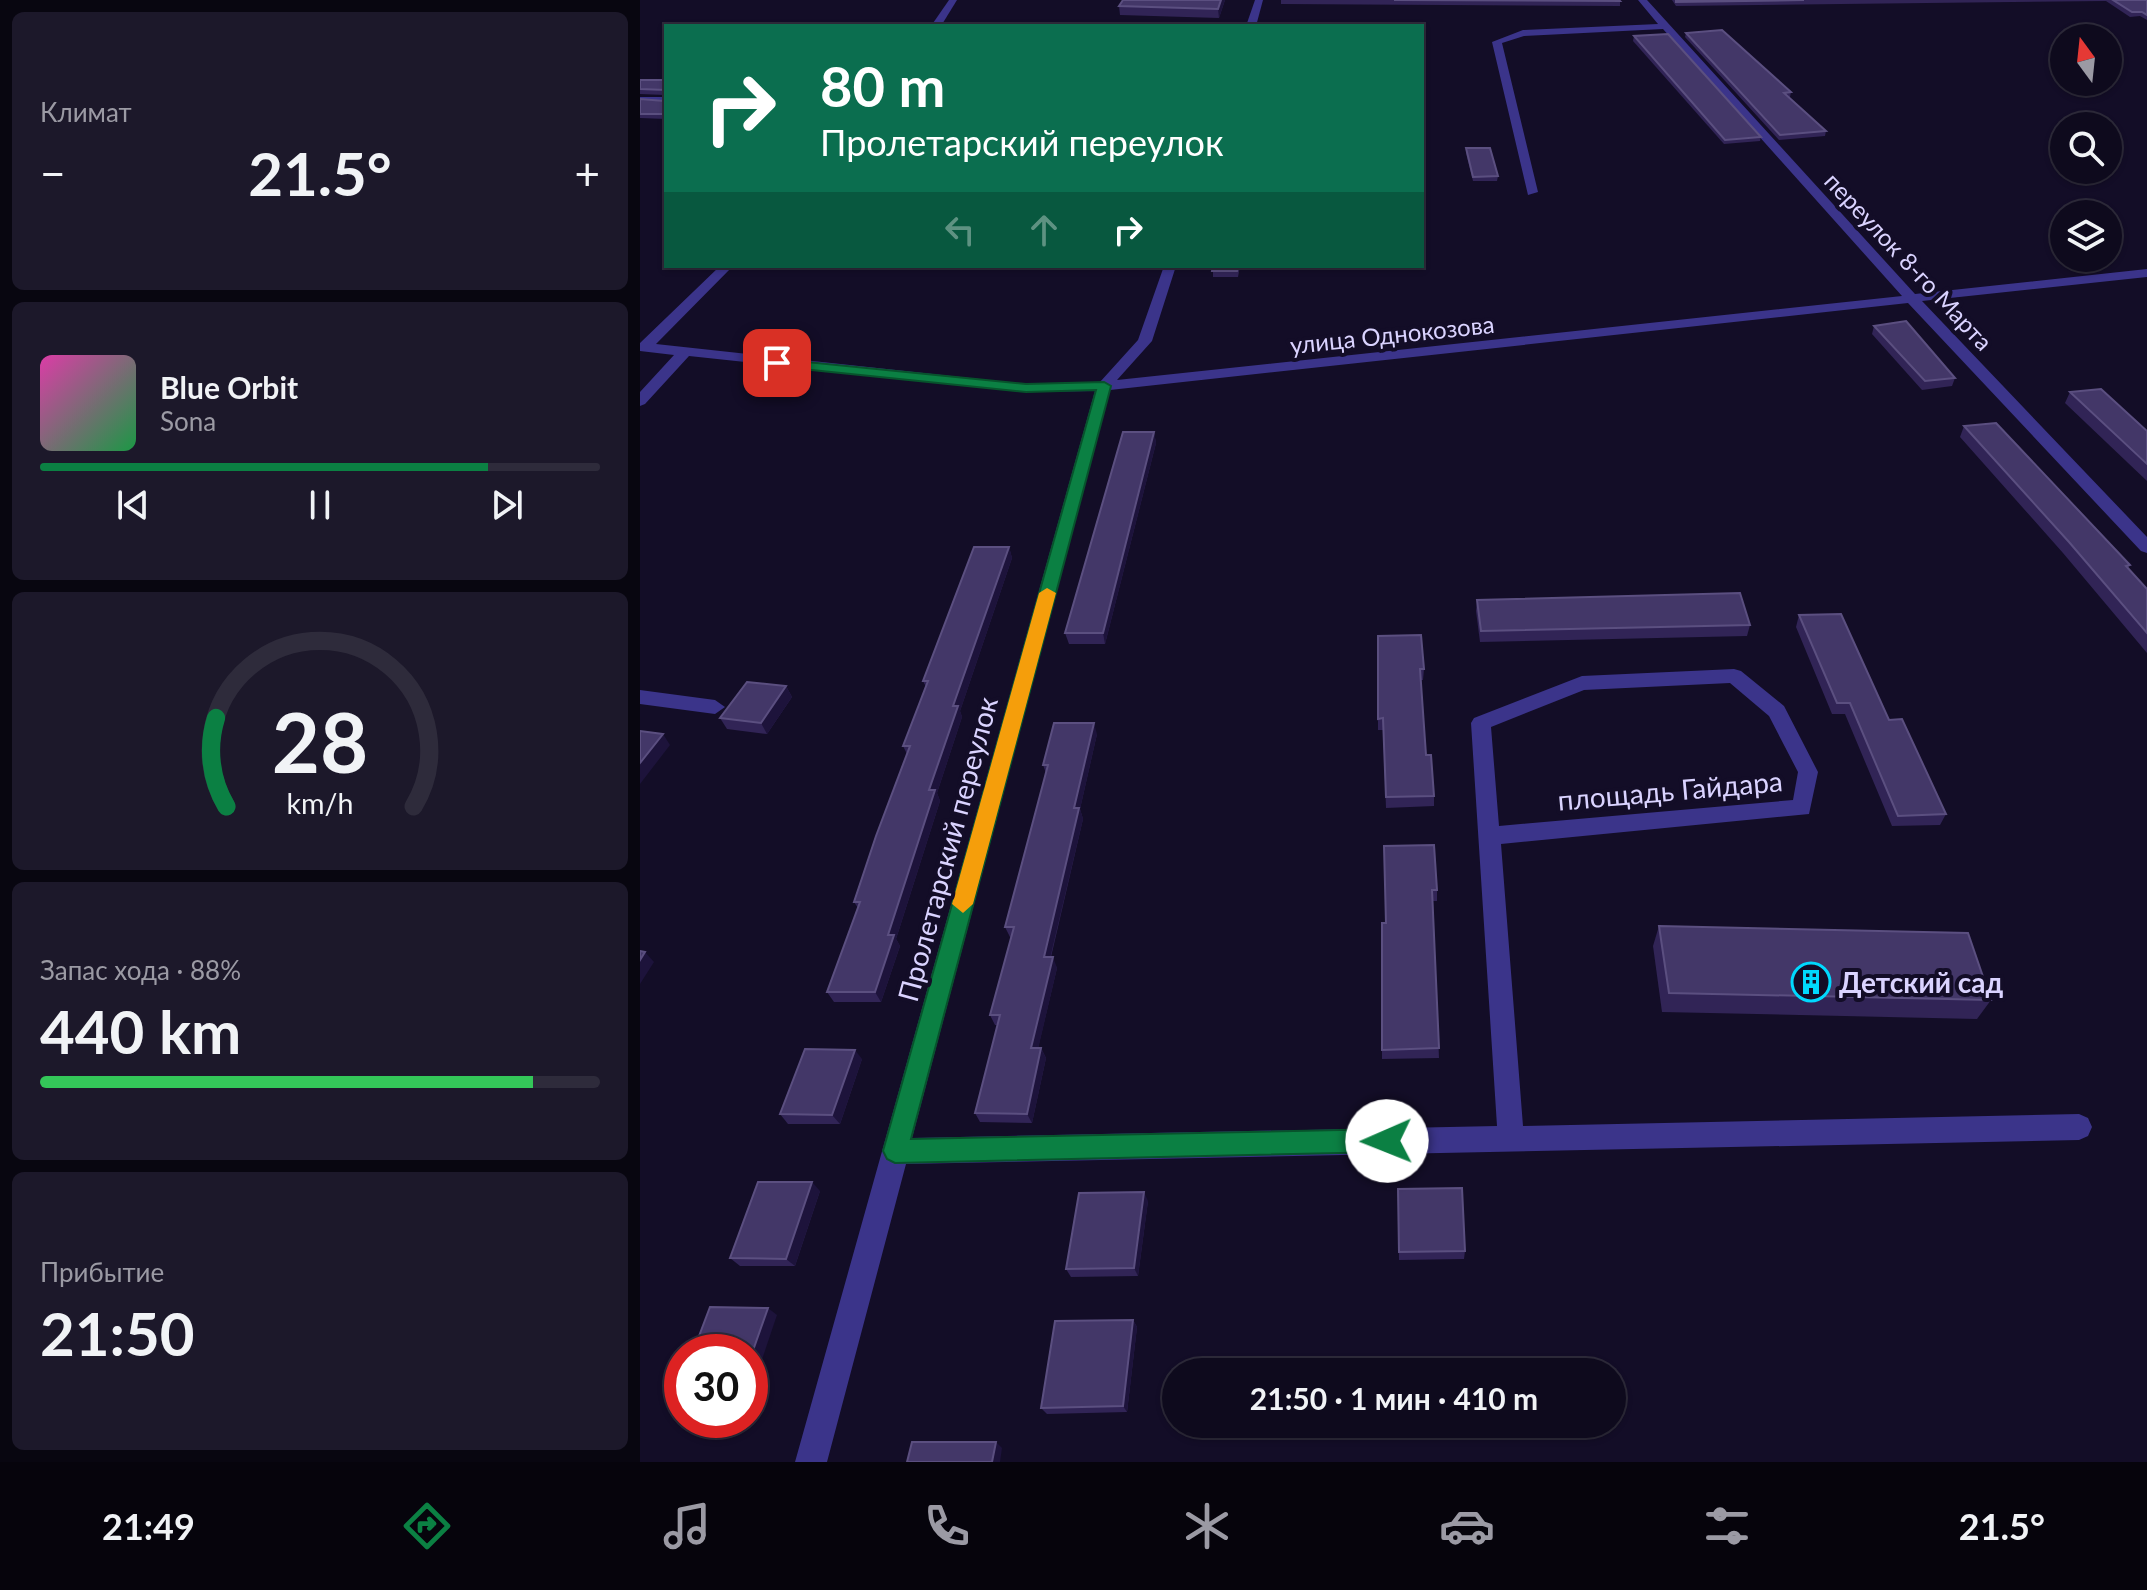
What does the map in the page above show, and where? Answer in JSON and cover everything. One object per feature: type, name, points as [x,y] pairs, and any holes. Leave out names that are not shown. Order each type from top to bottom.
[{"type":"street","points":[[937,24],[953,0]]},
{"type":"street","points":[[1252,24],[1259,0]]},
{"type":"street","name":"переулок 8-го Марта","points":[[1642,0],[1914,301],[2147,547]]},
{"type":"street","points":[[1532,192],[1497,42],[1523,33],[1665,26]]},
{"type":"street","points":[[640,100],[664,100]]},
{"type":"street","points":[[643,348],[725,268]]},
{"type":"street","name":"Пролетарский переулок","points":[[811,1462],[1104,386],[1145,341],[1169,268]]},
{"type":"street","name":"улица Однокозова","points":[[643,348],[1026,388],[1104,386],[1914,301],[2147,273]]},
{"type":"street","points":[[640,401],[684,353]]},
{"type":"street","name":"площадь Гайдара","points":[[1489,836],[1802,808],[1808,772],[1777,711],[1734,676],[1582,683],[1481,723],[1489,836],[1511,1138]]},
{"type":"street","points":[[640,697],[715,707]]},
{"type":"street","points":[[895,1151],[2079,1127]]},
{"type":"building","points":[[1123,0],[1221,0],[1218,9],[1119,6]]},
{"type":"building","points":[[1394,0],[1619,0],[1620,1]]},
{"type":"building","points":[[1676,0],[1804,0],[1676,2]]},
{"type":"building","points":[[2113,0],[2147,0],[2147,15],[2132,12]]},
{"type":"building","points":[[1722,30],[1791,92],[1784,93],[1826,131],[1780,135],[1686,33]]},
{"type":"building","points":[[1668,34],[1761,137],[1725,140],[1634,36]]},
{"type":"building","points":[[640,80],[664,80],[664,90],[640,89]]},
{"type":"building","points":[[640,99],[664,101],[664,114],[640,114]]},
{"type":"building","points":[[1466,148],[1490,148],[1498,176],[1473,177]]},
{"type":"building","points":[[1213,268],[1238,268],[1237,271],[1212,271]]},
{"type":"building","points":[[1906,321],[1955,378],[1925,381],[1874,326]]},
{"type":"building","points":[[2101,389],[2147,431],[2147,464],[2070,392]]},
{"type":"building","points":[[1996,423],[2130,565],[2126,566],[2147,589],[2147,633],[1964,426]]},
{"type":"building","points":[[1123,432],[1154,432],[1103,633],[1065,633]]},
{"type":"building","points":[[974,547],[1009,547],[953,706],[958,706],[929,790],[935,790],[888,935],[894,935],[875,992],[827,992],[860,902],[854,902],[876,836],[910,746],[903,746],[928,681],[923,681]]},
{"type":"building","points":[[1740,593],[1750,625],[1481,631],[1477,600]]},
{"type":"building","points":[[1841,614],[1889,720],[1902,719],[1946,814],[1898,816],[1850,703],[1837,703],[1799,615]]},
{"type":"building","points":[[1421,635],[1424,669],[1420,669],[1426,755],[1431,755],[1434,796],[1386,797],[1383,718],[1378,719],[1378,636]]},
{"type":"building","points":[[747,682],[786,686],[761,723],[720,718]]},
{"type":"building","points":[[1054,723],[1094,723],[1074,808],[1079,808],[1044,957],[1053,957],[1031,1048],[1041,1048],[1027,1114],[975,1113],[1000,1015],[990,1015],[1014,927],[1005,927],[1048,765],[1043,765]]},
{"type":"building","points":[[640,731],[663,734],[640,763]]},
{"type":"building","points":[[1434,845],[1437,890],[1432,890],[1439,1048],[1382,1050],[1382,923],[1386,923],[1384,846]]},
{"type":"building","name":"Детский сад","points":[[1659,926],[1968,933],[1991,1000],[1669,993]]},
{"type":"building","points":[[805,1049],[855,1050],[832,1115],[780,1114]]},
{"type":"building","points":[[758,1182],[812,1182],[786,1259],[730,1258]]},
{"type":"building","points":[[1462,1188],[1465,1251],[1399,1252],[1398,1189]]},
{"type":"building","points":[[1144,1192],[1134,1268],[1066,1269],[1079,1193]]},
{"type":"building","points":[[710,1307],[768,1308],[759,1334],[700,1334]]},
{"type":"building","points":[[1133,1320],[1123,1406],[1041,1408],[1055,1321]]},
{"type":"building","points":[[912,1442],[996,1442],[992,1462],[907,1462]]},
{"type":"slow traffic","points":[[963,904],[1047,593]]},
{"type":"place","name":"Детский сад","points":[[1811,982]]},
{"type":"route","points":[[777,363],[1026,388],[1104,386],[895,1151],[1387,1141]]}]
